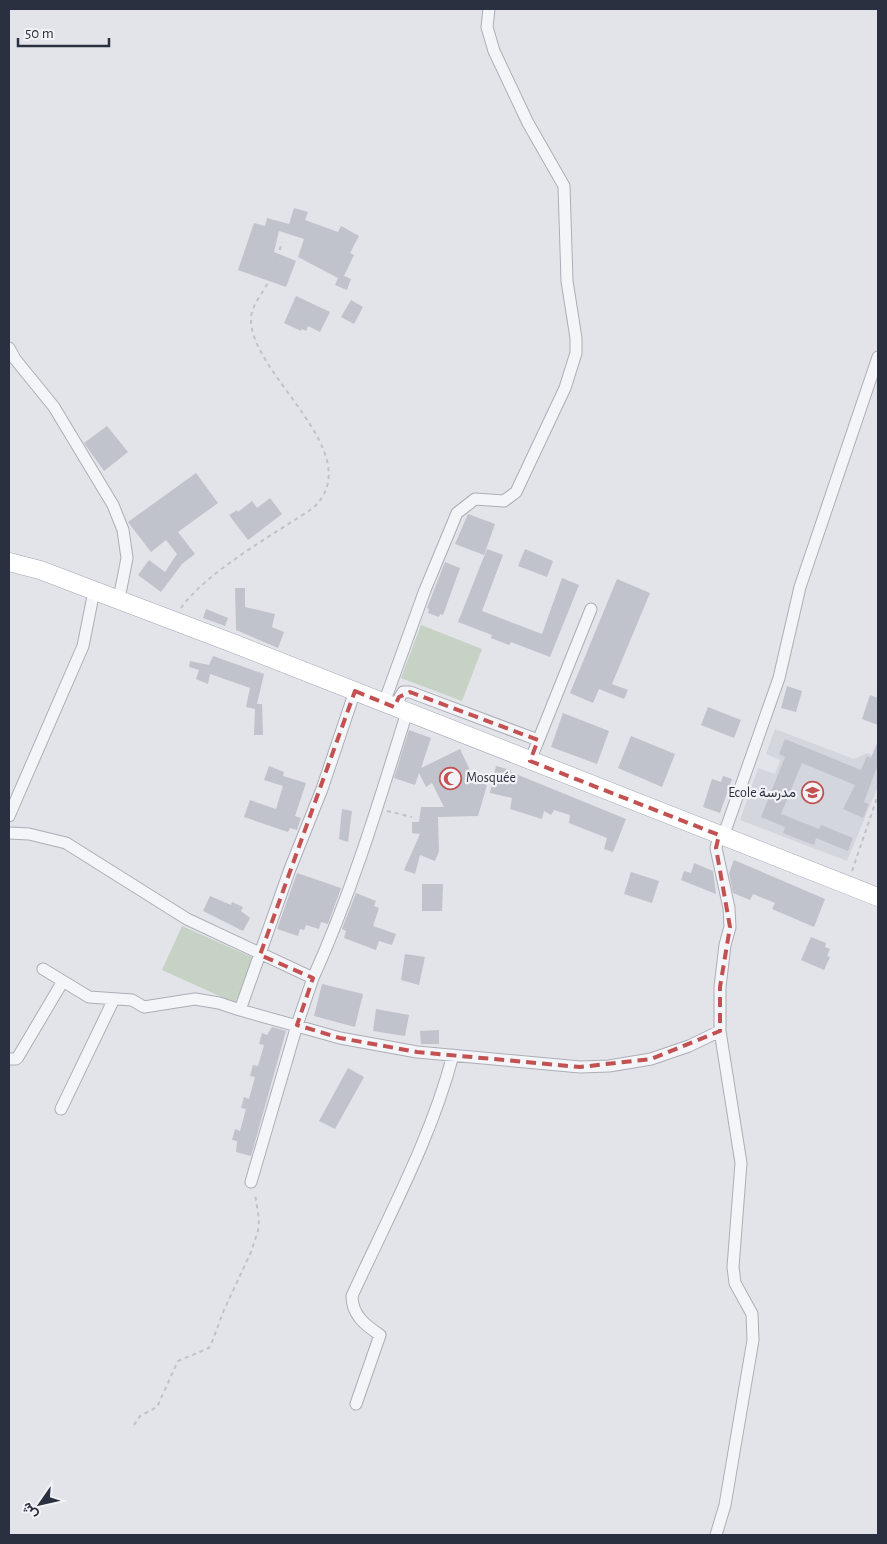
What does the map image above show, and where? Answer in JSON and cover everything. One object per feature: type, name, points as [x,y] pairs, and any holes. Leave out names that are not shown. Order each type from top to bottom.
[{"type":"main road","points":[[9,562],[40,570],[174,621],[878,897]]},
{"type":"street","points":[[252,1182],[297,1025],[313,978],[332,935],[377,809],[395,707],[425,590],[457,513],[475,499],[484,498],[504,501],[516,492],[565,388],[576,353],[576,338],[567,280],[564,186],[528,123],[494,51],[487,27],[489,9]]},
{"type":"street","points":[[9,348],[15,359],[54,407],[113,505],[123,530],[127,558],[119,600]]},
{"type":"street","points":[[716,1535],[725,1505],[752,1357],[754,1328],[752,1314],[735,1283],[732,1267],[741,1163],[720,1030],[720,987],[725,945],[730,927],[729,908],[716,848],[779,678],[800,587],[878,357]]},
{"type":"street","points":[[9,816],[83,646],[94,591]]},
{"type":"street","points":[[530,761],[591,609]]},
{"type":"street","points":[[240,1010],[290,869],[322,790],[355,691]]},
{"type":"street","points":[[395,707],[403,692],[410,692],[538,740]]},
{"type":"street","points":[[9,833],[37,836],[66,843],[187,919],[260,955],[313,978]]},
{"type":"street","points":[[43,968],[89,997],[132,1000],[144,1007],[195,1000],[220,1003],[340,1038],[417,1052],[551,1065],[609,1066],[670,1054],[720,1030]]},
{"type":"street","points":[[9,1059],[16,1059],[18,1057],[63,981]]},
{"type":"street","points":[[61,1109],[114,999]]},
{"type":"street","points":[[356,1404],[380,1335],[359,1318],[354,1311],[352,1296],[424,1138],[445,1085],[453,1055]]},
{"type":"path","points":[[174,621],[182,606],[193,593],[243,555],[313,508],[324,492],[327,469],[320,440],[274,372],[255,336],[251,318],[262,290],[268,282],[282,242]]},
{"type":"path","points":[[847,885],[878,795]]},
{"type":"path","points":[[377,809],[412,817]]},
{"type":"path","points":[[134,1425],[140,1416],[156,1407],[178,1361],[209,1348],[212,1342],[224,1310],[251,1252],[258,1231],[259,1219],[252,1182]]},
{"type":"highlighted area","points":[[355,691],[394,707],[399,697],[410,692],[538,740],[530,761],[719,835],[716,848],[730,927],[720,987],[720,1031],[651,1059],[580,1067],[417,1052],[340,1038],[297,1025],[313,978],[260,955]]},
{"type":"shaded area","name":"Ecole مدرسة","points":[[775,729],[854,759],[867,753],[878,758],[878,786],[847,861],[740,820],[758,768],[775,774],[780,760],[766,754]]},
{"type":"green space","points":[[421,625],[482,649],[462,701],[401,678]]},
{"type":"green space","points":[[182,926],[254,958],[235,1003],[162,970]]},
{"type":"building","points":[[294,208],[308,212],[305,220],[338,232],[341,226],[359,236],[350,253],[354,255],[344,276],[351,279],[347,290],[335,285],[338,278],[298,257],[304,239],[279,231],[274,252],[296,261],[286,287],[238,270],[254,223],[265,226],[267,218],[289,224]]},
{"type":"building","points":[[296,296],[330,312],[320,332],[308,326],[306,331],[302,329],[301,331],[284,323]]},
{"type":"building","points":[[351,300],[363,307],[354,324],[341,317]]},
{"type":"building","points":[[107,426],[128,452],[104,471],[84,443]]},
{"type":"building","points":[[196,473],[218,503],[178,532],[195,554],[182,564],[161,592],[138,575],[149,560],[165,572],[177,554],[166,540],[151,552],[128,522]]},
{"type":"building","points":[[270,498],[282,514],[248,540],[229,515],[237,510],[238,512],[252,501],[257,508]]},
{"type":"building","points":[[468,514],[495,524],[484,555],[455,544]]},
{"type":"building","points":[[487,549],[503,555],[482,611],[542,634],[562,578],[579,585],[550,657],[511,642],[509,645],[491,638],[492,635],[458,622]]},
{"type":"building","points":[[525,549],[553,561],[547,577],[518,566]]},
{"type":"building","points":[[445,562],[460,568],[443,615],[440,614],[439,617],[428,613],[429,609],[427,608]]},
{"type":"building","points":[[617,579],[650,593],[612,684],[628,690],[624,699],[599,689],[593,703],[570,693]]},
{"type":"building","points":[[235,588],[245,588],[245,607],[275,614],[272,627],[284,632],[278,648],[236,630]]},
{"type":"building","points":[[206,609],[228,618],[225,626],[203,618]]},
{"type":"building","points":[[213,656],[264,674],[257,704],[262,704],[263,735],[254,735],[255,709],[246,707],[250,688],[210,674],[208,684],[196,679],[199,670],[189,667],[190,661],[209,665]]},
{"type":"building","points":[[787,686],[802,691],[796,712],[781,708]]},
{"type":"building","points":[[870,695],[878,698],[878,725],[862,719]]},
{"type":"building","points":[[708,707],[741,720],[734,738],[701,725]]},
{"type":"building","points":[[563,713],[609,731],[597,764],[551,747]]},
{"type":"building","points":[[409,730],[431,738],[421,768],[460,749],[475,781],[487,785],[478,816],[438,817],[439,851],[435,861],[420,855],[415,874],[404,870],[420,834],[412,833],[412,822],[419,822],[421,807],[444,807],[432,783],[426,787],[419,773],[415,785],[394,778]]},
{"type":"building","points":[[631,736],[675,754],[662,787],[618,768]]},
{"type":"building","points":[[785,739],[861,770],[867,756],[871,758],[878,741],[878,764],[864,802],[869,804],[863,818],[843,809],[855,785],[802,763],[781,814],[819,829],[821,825],[853,838],[848,851],[816,838],[814,845],[783,833],[785,827],[761,817],[785,757],[779,754]]},
{"type":"building","points":[[269,766],[284,772],[283,776],[306,783],[295,816],[301,818],[297,830],[290,828],[288,832],[244,817],[250,800],[276,809],[283,786],[264,780]]},
{"type":"building","points":[[496,766],[511,770],[511,772],[626,819],[613,852],[604,849],[607,838],[569,823],[570,815],[554,810],[551,815],[544,811],[542,819],[510,809],[512,798],[490,793]]},
{"type":"building","points":[[723,776],[732,779],[720,813],[703,807],[712,779],[721,782]]},
{"type":"building","points":[[342,809],[352,811],[348,842],[339,839]]},
{"type":"building","points":[[734,860],[825,899],[814,927],[772,909],[775,903],[753,894],[750,900],[733,893],[729,873]]},
{"type":"building","points":[[694,863],[713,871],[716,894],[681,880],[684,871],[691,873]]},
{"type":"building","points":[[631,872],[659,881],[652,903],[624,894]]},
{"type":"building","points":[[297,873],[341,888],[328,924],[321,922],[319,929],[306,925],[304,930],[300,929],[298,936],[277,929]]},
{"type":"building","points":[[422,884],[443,884],[442,911],[422,911]]},
{"type":"building","points":[[356,893],[376,901],[374,906],[379,908],[373,926],[396,934],[392,945],[379,941],[376,950],[344,938],[346,931],[342,929]]},
{"type":"building","points":[[210,896],[231,905],[232,902],[243,907],[241,911],[250,918],[243,931],[203,911]]},
{"type":"building","points":[[811,937],[826,943],[825,947],[830,949],[827,956],[830,957],[824,970],[801,960]]},
{"type":"building","points":[[405,954],[425,957],[419,985],[401,980]]},
{"type":"building","points":[[322,984],[363,994],[355,1027],[314,1016]]},
{"type":"building","points":[[376,1009],[409,1015],[405,1036],[373,1031]]},
{"type":"building","points":[[272,1027],[286,1031],[251,1156],[236,1152],[237,1141],[232,1140],[235,1129],[240,1131],[246,1109],[241,1108],[244,1097],[249,1099],[255,1077],[250,1076],[253,1065],[258,1066],[264,1045],[259,1044],[262,1033],[267,1035]]},
{"type":"building","points":[[439,1030],[439,1044],[421,1044],[420,1031]]},
{"type":"building","points":[[348,1068],[364,1077],[335,1129],[319,1121]]},
{"type":"place","name":"Mosquée","points":[[450,778]]},
{"type":"place","name":"Ecole مدرسة","points":[[812,793]]}]
